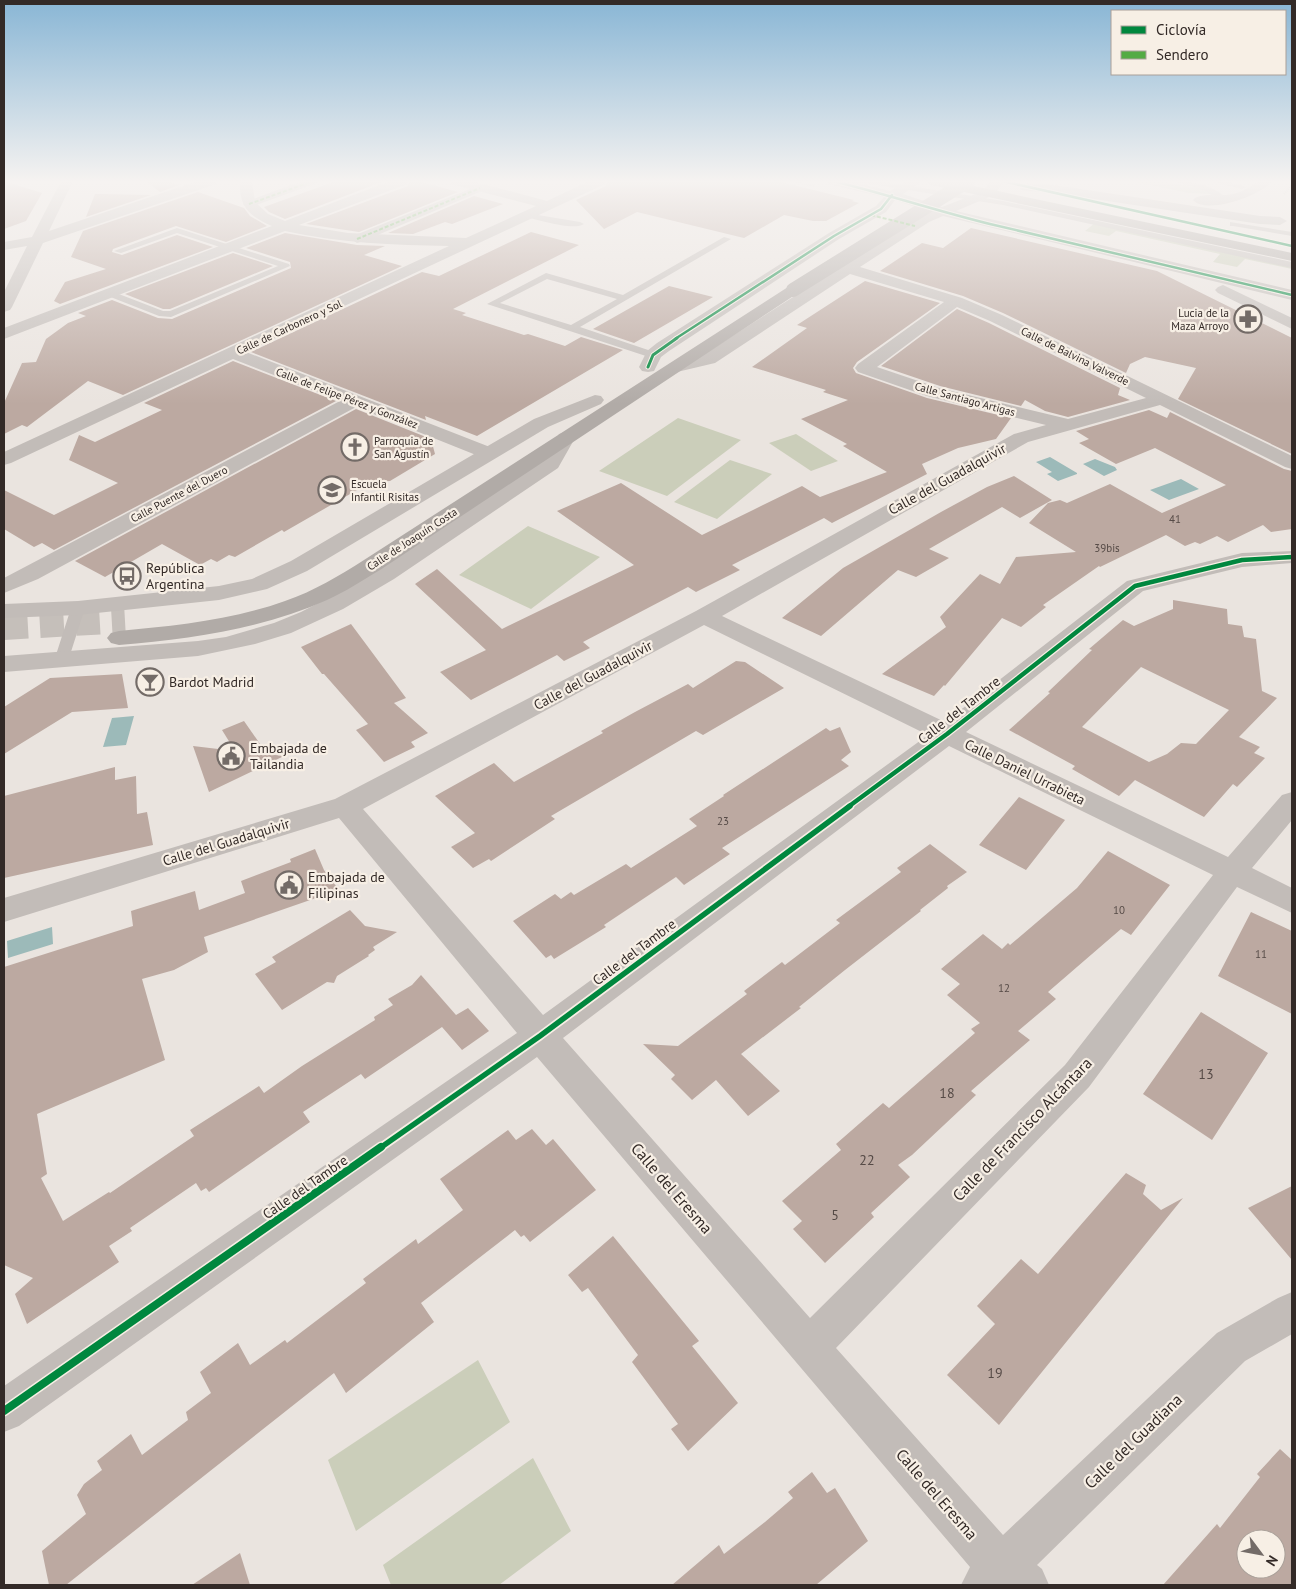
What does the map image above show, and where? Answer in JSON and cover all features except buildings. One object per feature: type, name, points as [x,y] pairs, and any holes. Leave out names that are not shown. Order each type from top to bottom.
[{"type":"highway","points":[[1278,255],[1292,258]]},
{"type":"main road","name":"Calle de Joaquín Costa","points":[[825,255],[650,361],[595,400],[325,574],[268,598],[235,607],[122,629],[178,633],[231,624],[281,610],[318,596],[372,565],[793,290],[850,255]]},
{"type":"street","points":[[4,307],[29,255]]},
{"type":"street","points":[[4,334],[212,255]]},
{"type":"street","name":"Calle de Carbonero y Sol","points":[[8,456],[442,255]]},
{"type":"street","name":"Calle de Joaquín Costa","points":[[650,361],[806,255]]},
{"type":"street","name":"Calle de Joaquín Costa","points":[[677,367],[709,359],[871,255]]},
{"type":"street","points":[[1122,255],[1292,295]]},
{"type":"street","name":"Calle de Balvina Valverde","points":[[850,269],[956,301],[996,327],[1054,346],[1292,463]]},
{"type":"street","points":[[1179,269],[1292,324]]},
{"type":"street","name":"Calle Santiago Artigas","points":[[956,301],[864,368],[933,392],[1068,425]]},
{"type":"street","points":[[1016,345],[1041,349],[1054,346]]},
{"type":"street","name":"Calle de Felipe Pérez y González","points":[[233,353],[488,453]]},
{"type":"street","name":"Calle del Guadalquivir","points":[[4,910],[345,806],[704,616],[1021,438],[1163,399]]},
{"type":"street","points":[[4,611],[78,608],[219,593],[259,584],[299,566],[541,423],[595,400]]},
{"type":"street","name":"Calle Puente del Duero","points":[[4,586],[30,574],[354,401]]},
{"type":"street","points":[[4,664],[62,658],[158,653],[227,643],[291,625],[333,607],[374,583],[551,464],[566,438]]},
{"type":"street","name":"Calle del Tambre","points":[[4,1411],[540,1036],[947,734],[1135,586],[1242,560],[1292,557]]},
{"type":"street","name":"Calle Daniel Urrabieta","points":[[704,616],[1292,901]]},
{"type":"street","name":"Calle de Francisco Alcántara","points":[[809,1347],[1077,1076],[1231,873],[1292,802]]},
{"type":"street","name":"Calle del Eresma","points":[[345,806],[540,1036],[809,1347],[1004,1580]]},
{"type":"street","name":"Calle del Guadiana","points":[[1004,1580],[1231,1346],[1292,1312]]},
{"type":"lane","points":[[111,294],[162,314],[172,314],[286,266],[253,255]]},
{"type":"lane","points":[[572,328],[699,255]]},
{"type":"lane","points":[[1247,255],[1292,265]]},
{"type":"lane","points":[[625,298],[546,276],[492,304],[572,328],[650,361]]},
{"type":"lane","points":[[62,658],[78,608]]},
{"type":"green space","points":[[1219,255],[1239,255],[1292,267],[1292,269],[1245,259],[1237,267],[1213,262]]},
{"type":"green space","points":[[678,418],[741,440],[667,496],[599,471]]},
{"type":"green space","points":[[796,434],[838,461],[811,471],[769,443]]},
{"type":"green space","points":[[730,460],[772,474],[717,519],[674,502]]},
{"type":"green space","points":[[528,526],[600,557],[531,609],[459,575]]},
{"type":"green space","points":[[478,1360],[510,1422],[356,1531],[328,1460]]},
{"type":"green space","points":[[533,1458],[571,1531],[499,1585],[391,1585],[383,1565]]},
{"type":"water","points":[[1050,457],[1077,474],[1058,481],[1047,474],[1052,472],[1036,462]]},
{"type":"water","points":[[1095,459],[1115,467],[1117,470],[1104,476],[1083,464]]},
{"type":"water","points":[[1181,479],[1199,489],[1169,500],[1150,490]]},
{"type":"water","points":[[134,716],[126,745],[103,747],[112,718]]},
{"type":"water","points":[[52,927],[53,944],[8,958],[7,941]]},
{"type":"tunnel","points":[[4,628],[125,621]]},
{"type":"cycle path","points":[[648,367],[653,355],[663,347],[804,255]]},
{"type":"cycle path","points":[[1123,255],[1292,295]]},
{"type":"cycle path","points":[[4,1411],[540,1036],[947,734],[1135,586],[1242,560],[1292,557]]},
{"type":"place","name":"Lucia de la Maza Arroyo","points":[[1248,319]]},
{"type":"place","name":"Parroquia de San Agustín","points":[[355,447]]},
{"type":"place","name":"Escuela Infantil Risitas","points":[[332,490]]},
{"type":"place","name":"República Argentina","points":[[127,576]]},
{"type":"place","name":"Bardot Madrid","points":[[150,682]]},
{"type":"place","name":"Embajada de Tailandia","points":[[231,756]]},
{"type":"place","name":"Embajada de Filipinas","points":[[289,885]]}]
